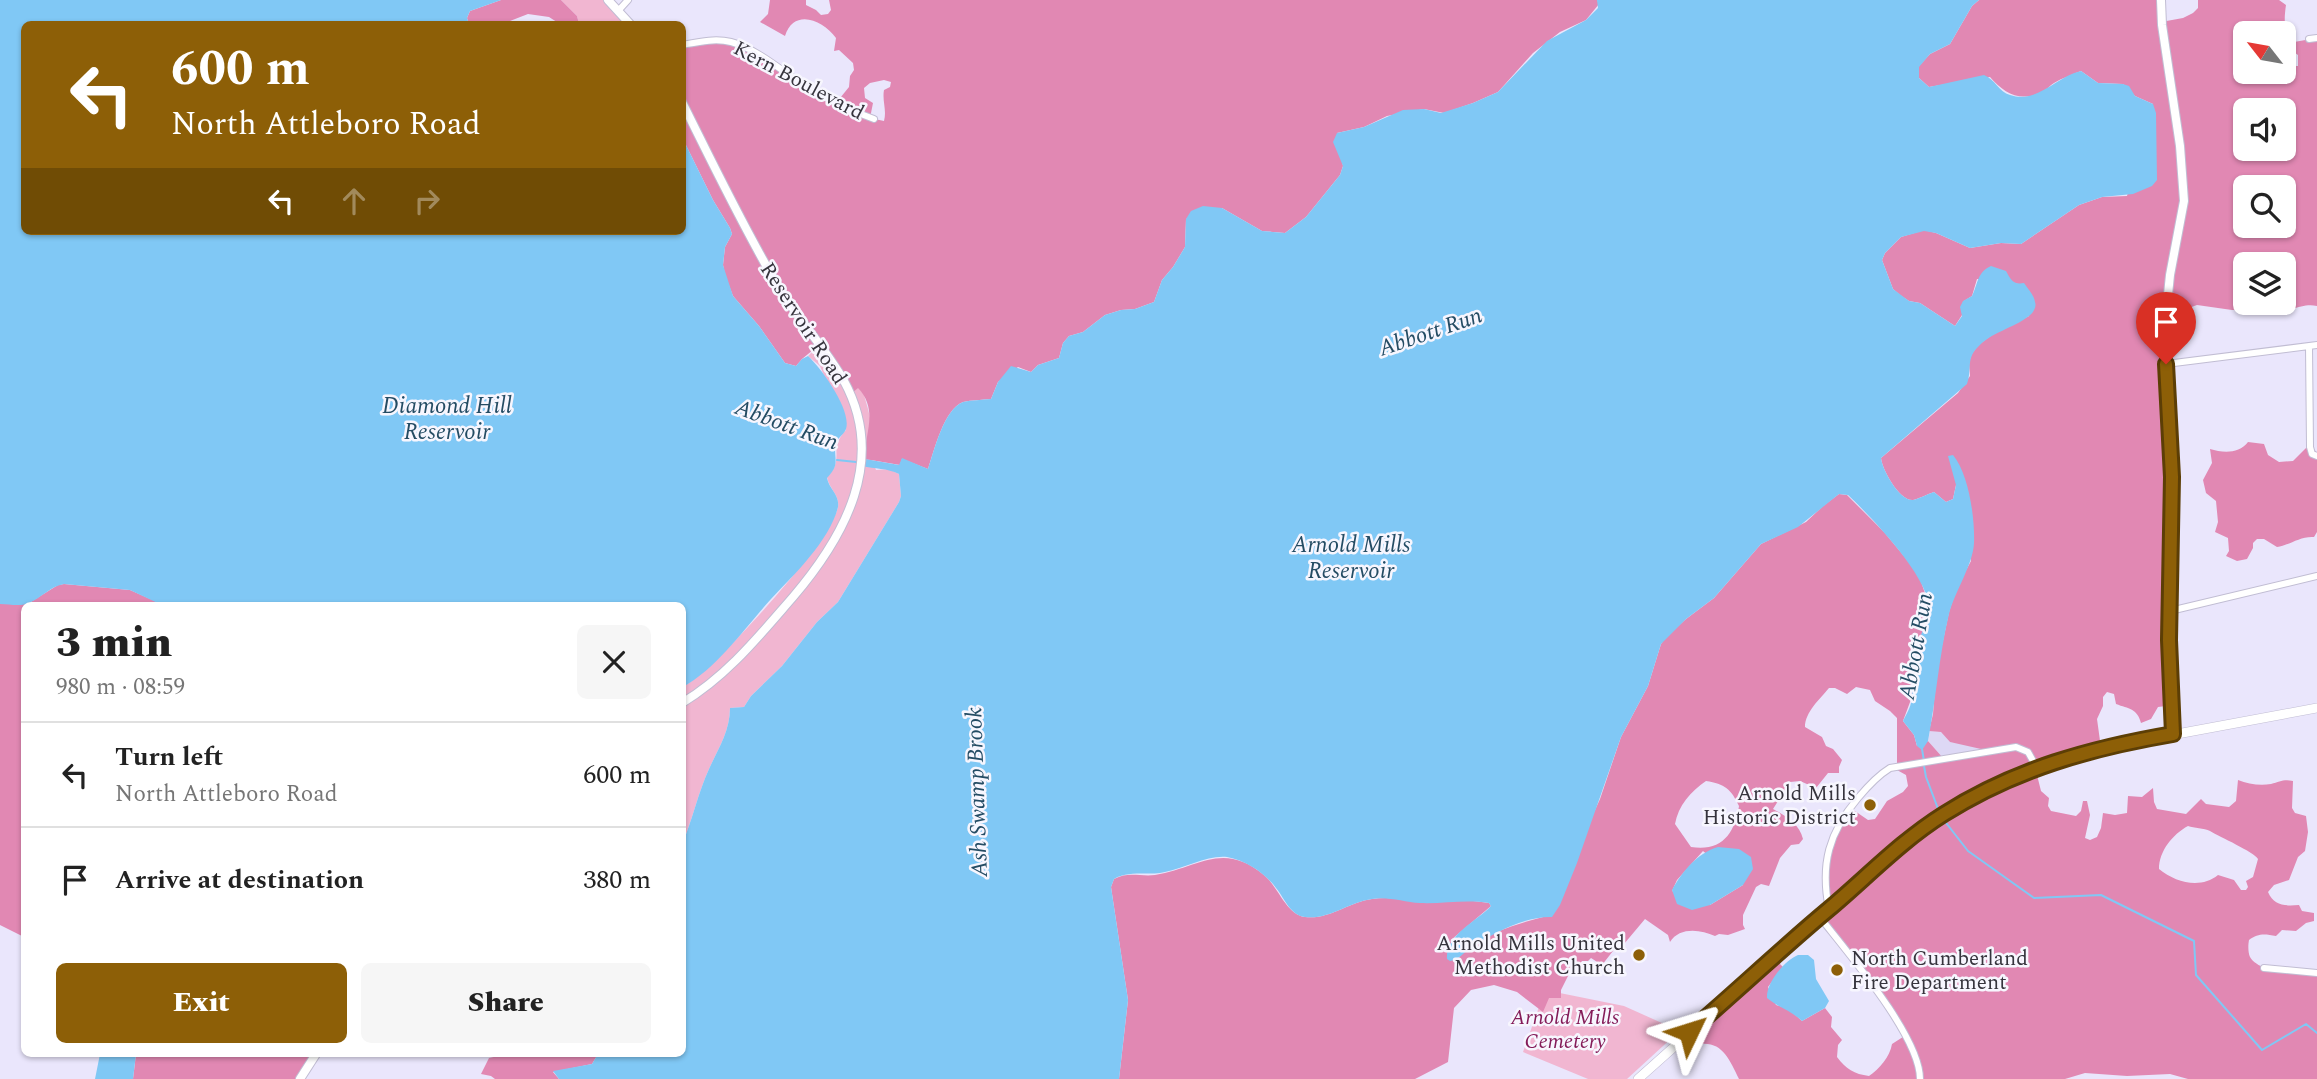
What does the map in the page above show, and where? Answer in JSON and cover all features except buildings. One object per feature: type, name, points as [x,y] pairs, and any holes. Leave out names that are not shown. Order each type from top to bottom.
[{"type":"main road","points":[[1638,1079],[1897,848],[1946,812],[2037,768],[2091,750],[2317,708]]},
{"type":"street","points":[[608,0],[627,21]]},
{"type":"street","points":[[618,11],[628,0]]},
{"type":"street","points":[[2161,0],[2162,25],[2180,146],[2184,201],[2166,314],[2172,477],[2169,611],[2173,734]]},
{"type":"street","points":[[2309,39],[2317,38]]},
{"type":"street","name":"Kern Boulevard","points":[[686,44],[703,40],[731,42],[779,67],[839,106],[874,119]]},
{"type":"street","name":"Reservoir Road","points":[[686,110],[775,282],[850,393],[860,427],[862,456],[854,499],[842,528],[802,586],[733,664],[702,691],[686,701]]},
{"type":"street","points":[[2166,364],[2317,345]]},
{"type":"street","points":[[2309,346],[2310,447],[2315,455]]},
{"type":"street","points":[[2169,611],[2317,576]]},
{"type":"street","points":[[1829,909],[1824,887],[1828,848],[1849,808],[1881,774],[1890,768],[2016,747],[2028,752],[2037,768]]},
{"type":"street","points":[[1819,916],[1897,1020],[1916,1055],[1920,1079]]},
{"type":"street","points":[[2264,968],[2317,973]]},
{"type":"street","points":[[300,1079],[314,1057]]},
{"type":"shaded area","points":[[501,0],[561,0],[577,16],[578,21],[555,21],[549,17],[528,14],[510,21],[468,21],[470,11]]},
{"type":"shaded area","points":[[770,0],[806,0],[806,5],[821,15],[828,14],[831,10],[829,0],[1597,0],[1599,4],[1586,20],[1560,32],[1533,53],[1498,92],[1444,113],[1424,109],[1387,116],[1364,127],[1337,133],[1343,166],[1340,175],[1306,217],[1285,233],[1262,231],[1222,208],[1186,219],[1185,247],[1162,280],[1154,302],[1105,315],[1083,332],[1069,336],[1063,343],[1059,358],[1038,365],[1031,372],[1018,367],[998,382],[991,399],[963,402],[956,406],[941,431],[928,469],[902,459],[900,465],[865,459],[869,415],[865,397],[858,388],[851,394],[819,345],[796,366],[785,363],[759,326],[733,296],[725,275],[725,247],[732,234],[686,145],[686,47],[716,41],[738,45],[836,103],[849,87],[850,76],[854,70],[853,63],[839,50],[834,51],[836,38],[817,22],[795,22],[785,36],[760,22],[768,14]],"holes":[[[884,80],[891,82],[890,87],[884,90],[884,121],[870,118],[873,103],[865,98],[864,88],[870,83]]]},
{"type":"shaded area","points":[[1979,0],[2159,0],[2161,22],[2183,18],[2193,13],[2198,8],[2198,0],[2279,0],[2286,5],[2285,21],[2233,21],[2233,84],[2296,84],[2296,42],[2317,38],[2317,306],[2296,308],[2296,252],[2233,252],[2233,310],[2197,305],[2186,309],[2184,319],[2168,319],[2174,705],[2158,707],[2151,719],[2141,723],[2135,712],[2116,704],[2114,694],[2107,692],[2097,719],[2101,748],[2036,771],[2041,791],[2049,798],[2048,806],[2051,811],[2076,816],[2081,811],[2083,801],[2087,801],[2090,815],[2085,838],[2090,840],[2097,837],[2103,813],[2127,813],[2128,796],[2142,797],[2153,788],[2157,809],[2186,814],[2201,799],[2206,804],[2229,807],[2236,801],[2238,780],[2263,785],[2293,781],[2292,808],[2295,813],[2306,816],[2308,832],[2305,851],[2298,857],[2289,880],[2274,885],[2268,892],[2277,903],[2299,905],[2302,911],[2314,913],[2314,921],[2306,923],[2296,931],[2282,930],[2276,936],[2255,936],[2249,940],[2249,951],[2255,963],[2263,967],[2317,973],[2317,1079],[2188,1079],[2170,1074],[2127,1076],[2085,1073],[2065,1079],[1739,1079],[1722,1050],[1709,1044],[1691,1046],[1684,1040],[1785,952],[1780,964],[1783,967],[1768,987],[1776,1005],[1789,1009],[1802,1021],[1825,1008],[1832,1017],[1831,1027],[1842,1040],[1838,1045],[1837,1057],[1851,1070],[1869,1076],[1884,1062],[1892,1044],[1906,1035],[1819,920],[1830,909],[1824,877],[1831,844],[1852,809],[1868,820],[1875,819],[1887,801],[1908,786],[1906,775],[1897,770],[1897,718],[1875,701],[1870,690],[1856,687],[1847,694],[1829,688],[1807,716],[1805,727],[1822,737],[1826,746],[1833,749],[1842,760],[1839,773],[1828,773],[1816,788],[1800,781],[1790,782],[1773,809],[1795,824],[1803,839],[1799,844],[1791,845],[1780,858],[1769,886],[1761,884],[1756,887],[1743,915],[1745,929],[1715,936],[1697,931],[1684,932],[1670,942],[1668,935],[1645,919],[1624,944],[1620,942],[1602,965],[1591,958],[1582,961],[1574,974],[1569,974],[1561,990],[1561,998],[1549,998],[1543,1012],[1517,992],[1494,985],[1471,990],[1454,1008],[1448,1062],[1415,1079],[1119,1079],[1128,1000],[1111,887],[1114,879],[1171,872],[1211,859],[1223,858],[1250,865],[1270,881],[1293,911],[1305,917],[1322,916],[1377,898],[1489,903],[1491,906],[1451,940],[1457,959],[1487,937],[1547,916],[1600,799],[1621,737],[1648,686],[1661,644],[1686,619],[1714,598],[1761,544],[1806,522],[1839,494],[1847,495],[1884,532],[1918,573],[1926,596],[1929,610],[1909,677],[1913,694],[1903,721],[1914,735],[1917,746],[1928,741],[1943,758],[1990,751],[1950,742],[1941,732],[1929,731],[1936,674],[1949,612],[1957,587],[1971,561],[1956,485],[1953,499],[1946,502],[1934,492],[1913,500],[1908,499],[1892,484],[1881,458],[1958,393],[1970,376],[1969,361],[1979,345],[1995,333],[2029,316],[2018,284],[1977,279],[1972,296],[1964,301],[1962,315],[1955,326],[1920,303],[1909,301],[1893,289],[1882,260],[1885,253],[1901,237],[1924,230],[1970,248],[2001,243],[2021,244],[2079,205],[2102,197],[2127,196],[2153,104],[2135,96],[2123,84],[2098,83],[2081,71],[2057,81],[2042,92],[2025,97],[2006,91],[1990,77],[1929,87],[1919,78],[1918,67],[1930,54],[1950,44],[1972,6]],"holes":[[[1706,781],[1730,791],[1739,806],[1737,816],[1730,832],[1719,843],[1702,848],[1691,847],[1675,824],[1682,805],[1690,794]],[[2188,826],[2208,830],[2258,859],[2253,877],[2246,881],[2246,890],[2241,890],[2234,880],[2218,875],[2196,883],[2173,878],[2159,869],[2168,844]],[[1703,851],[1743,885],[1710,905],[1672,891],[1677,880]]]},
{"type":"shaded area","points":[[2248,442],[2264,444],[2268,455],[2279,462],[2293,461],[2310,444],[2317,453],[2317,532],[2314,537],[2277,547],[2264,539],[2257,539],[2247,559],[2237,561],[2226,556],[2229,551],[2228,538],[2215,532],[2218,522],[2216,501],[2206,493],[2203,480],[2212,463],[2210,449],[2230,451],[2240,449]]},
{"type":"shaded area","points":[[58,585],[130,590],[157,602],[31,602]]},
{"type":"shaded area","points":[[21,603],[21,936],[0,925],[0,604]]},
{"type":"shaded area","points":[[1930,731],[1941,732],[1950,742],[1992,751],[1943,758],[1928,741]]},
{"type":"shaded area","points":[[136,1057],[313,1057],[299,1079],[133,1079]]},
{"type":"shaded area","points":[[596,1057],[592,1064],[553,1072],[559,1079],[495,1079],[481,1074],[489,1058]]},
{"type":"green space","points":[[561,0],[607,0],[627,21],[578,21],[577,16]]},
{"type":"green space","points":[[819,345],[851,394],[858,387],[864,395],[871,422],[866,444],[876,470],[889,469],[899,474],[901,496],[838,602],[817,622],[782,666],[751,696],[744,707],[730,708],[726,732],[705,778],[686,833],[686,685],[720,656],[794,575],[830,524],[838,507],[827,477],[835,464],[838,443],[846,430],[820,366],[808,356]]},
{"type":"green space","name":"Arnold Mills Cemetery","points":[[1545,990],[1624,1006],[1673,1028],[1675,1035],[1627,1079],[1588,1079],[1523,1052]]},
{"type":"water","name":"Diamond Hill Reservoir","points":[[0,0],[501,0],[470,11],[468,21],[21,21],[21,235],[686,235],[686,145],[732,234],[725,247],[723,265],[733,296],[759,326],[785,363],[796,366],[808,356],[814,362],[834,390],[847,421],[846,429],[835,444],[835,467],[827,478],[838,507],[827,532],[800,568],[741,635],[707,669],[686,685],[686,602],[156,602],[130,590],[64,584],[30,602],[21,602],[18,605],[0,604]]},
{"type":"water","name":"Arnold Mills Reservoir","points":[[1597,0],[1979,0],[1972,6],[1950,44],[1930,54],[1919,67],[1919,78],[1929,87],[1984,75],[2006,93],[2020,97],[2038,93],[2081,71],[2098,83],[2129,86],[2135,96],[2153,104],[2156,113],[2157,180],[2152,186],[2133,194],[2102,197],[2079,205],[2021,244],[2001,243],[1970,248],[1936,233],[1924,231],[1901,237],[1885,253],[1882,260],[1893,289],[1909,301],[1920,303],[1955,326],[1962,316],[1960,307],[1963,301],[1972,296],[1980,275],[1991,266],[2006,271],[2015,282],[2024,283],[2035,304],[2029,316],[1989,338],[1977,348],[1970,361],[1967,384],[1881,458],[1884,469],[1902,495],[1913,500],[1934,492],[1946,502],[1953,499],[1956,485],[1948,456],[1953,455],[1963,473],[1972,510],[1973,551],[1949,614],[1928,741],[1922,750],[1903,721],[1911,703],[1911,664],[1929,613],[1928,600],[1922,584],[1885,533],[1848,495],[1839,494],[1798,527],[1761,544],[1714,598],[1686,619],[1661,644],[1648,686],[1621,737],[1577,863],[1560,905],[1552,917],[1532,919],[1511,926],[1450,961],[1447,959],[1451,943],[1491,906],[1489,903],[1420,903],[1378,898],[1322,916],[1305,917],[1295,913],[1272,883],[1255,868],[1227,857],[1212,858],[1165,872],[1126,875],[1114,879],[1111,887],[1128,1000],[1119,1079],[559,1079],[553,1071],[592,1064],[596,1057],[686,1057],[686,833],[705,778],[726,732],[730,708],[744,707],[751,696],[782,666],[817,622],[838,602],[899,502],[899,474],[862,466],[865,459],[899,465],[902,458],[928,469],[945,422],[956,406],[963,402],[991,399],[998,382],[1011,366],[1031,372],[1038,365],[1059,358],[1063,343],[1069,336],[1083,332],[1105,315],[1154,302],[1162,280],[1185,247],[1186,219],[1191,211],[1203,206],[1222,208],[1262,231],[1285,233],[1306,217],[1340,175],[1343,166],[1333,142],[1337,133],[1364,127],[1403,110],[1424,109],[1441,113],[1498,92],[1547,41],[1586,20],[1598,8]]},
{"type":"water","points":[[1718,847],[1739,849],[1751,857],[1753,869],[1743,885],[1710,905],[1692,910],[1677,904],[1672,890],[1680,877],[1697,858]]},
{"type":"water","points":[[1798,955],[1808,955],[1814,960],[1816,979],[1829,1001],[1825,1008],[1802,1021],[1767,998],[1769,986],[1777,973]]},
{"type":"water","points":[[99,1057],[136,1057],[133,1079],[95,1079]]},
{"type":"waterway","name":"Abbott Run","points":[[837,460],[856,462]]},
{"type":"waterway","name":"Abbott Run","points":[[1922,749],[1924,761]]},
{"type":"waterway","name":"Abbott Run","points":[[1924,766],[1940,814]]},
{"type":"waterway","name":"Abbott Run","points":[[1943,819],[1968,851],[2034,898],[2101,895],[2194,941],[2196,975],[2262,1050],[2306,1024],[2317,1033]]},
{"type":"place","name":"Arnold Mills Historic District","points":[[1870,805]]},
{"type":"place","name":"Arnold Mills United Methodist Church","points":[[1639,955]]},
{"type":"place","name":"North Cumberland Fire Department","points":[[1837,970]]},
{"type":"route","points":[[1689,1032],[1897,848],[1946,812],[2033,769],[2062,759],[2091,750],[2173,734],[2169,640],[2172,477],[2166,364]]},
{"type":"water label","name":"Ash Swamp Brook","points":[[976,792]]}]
